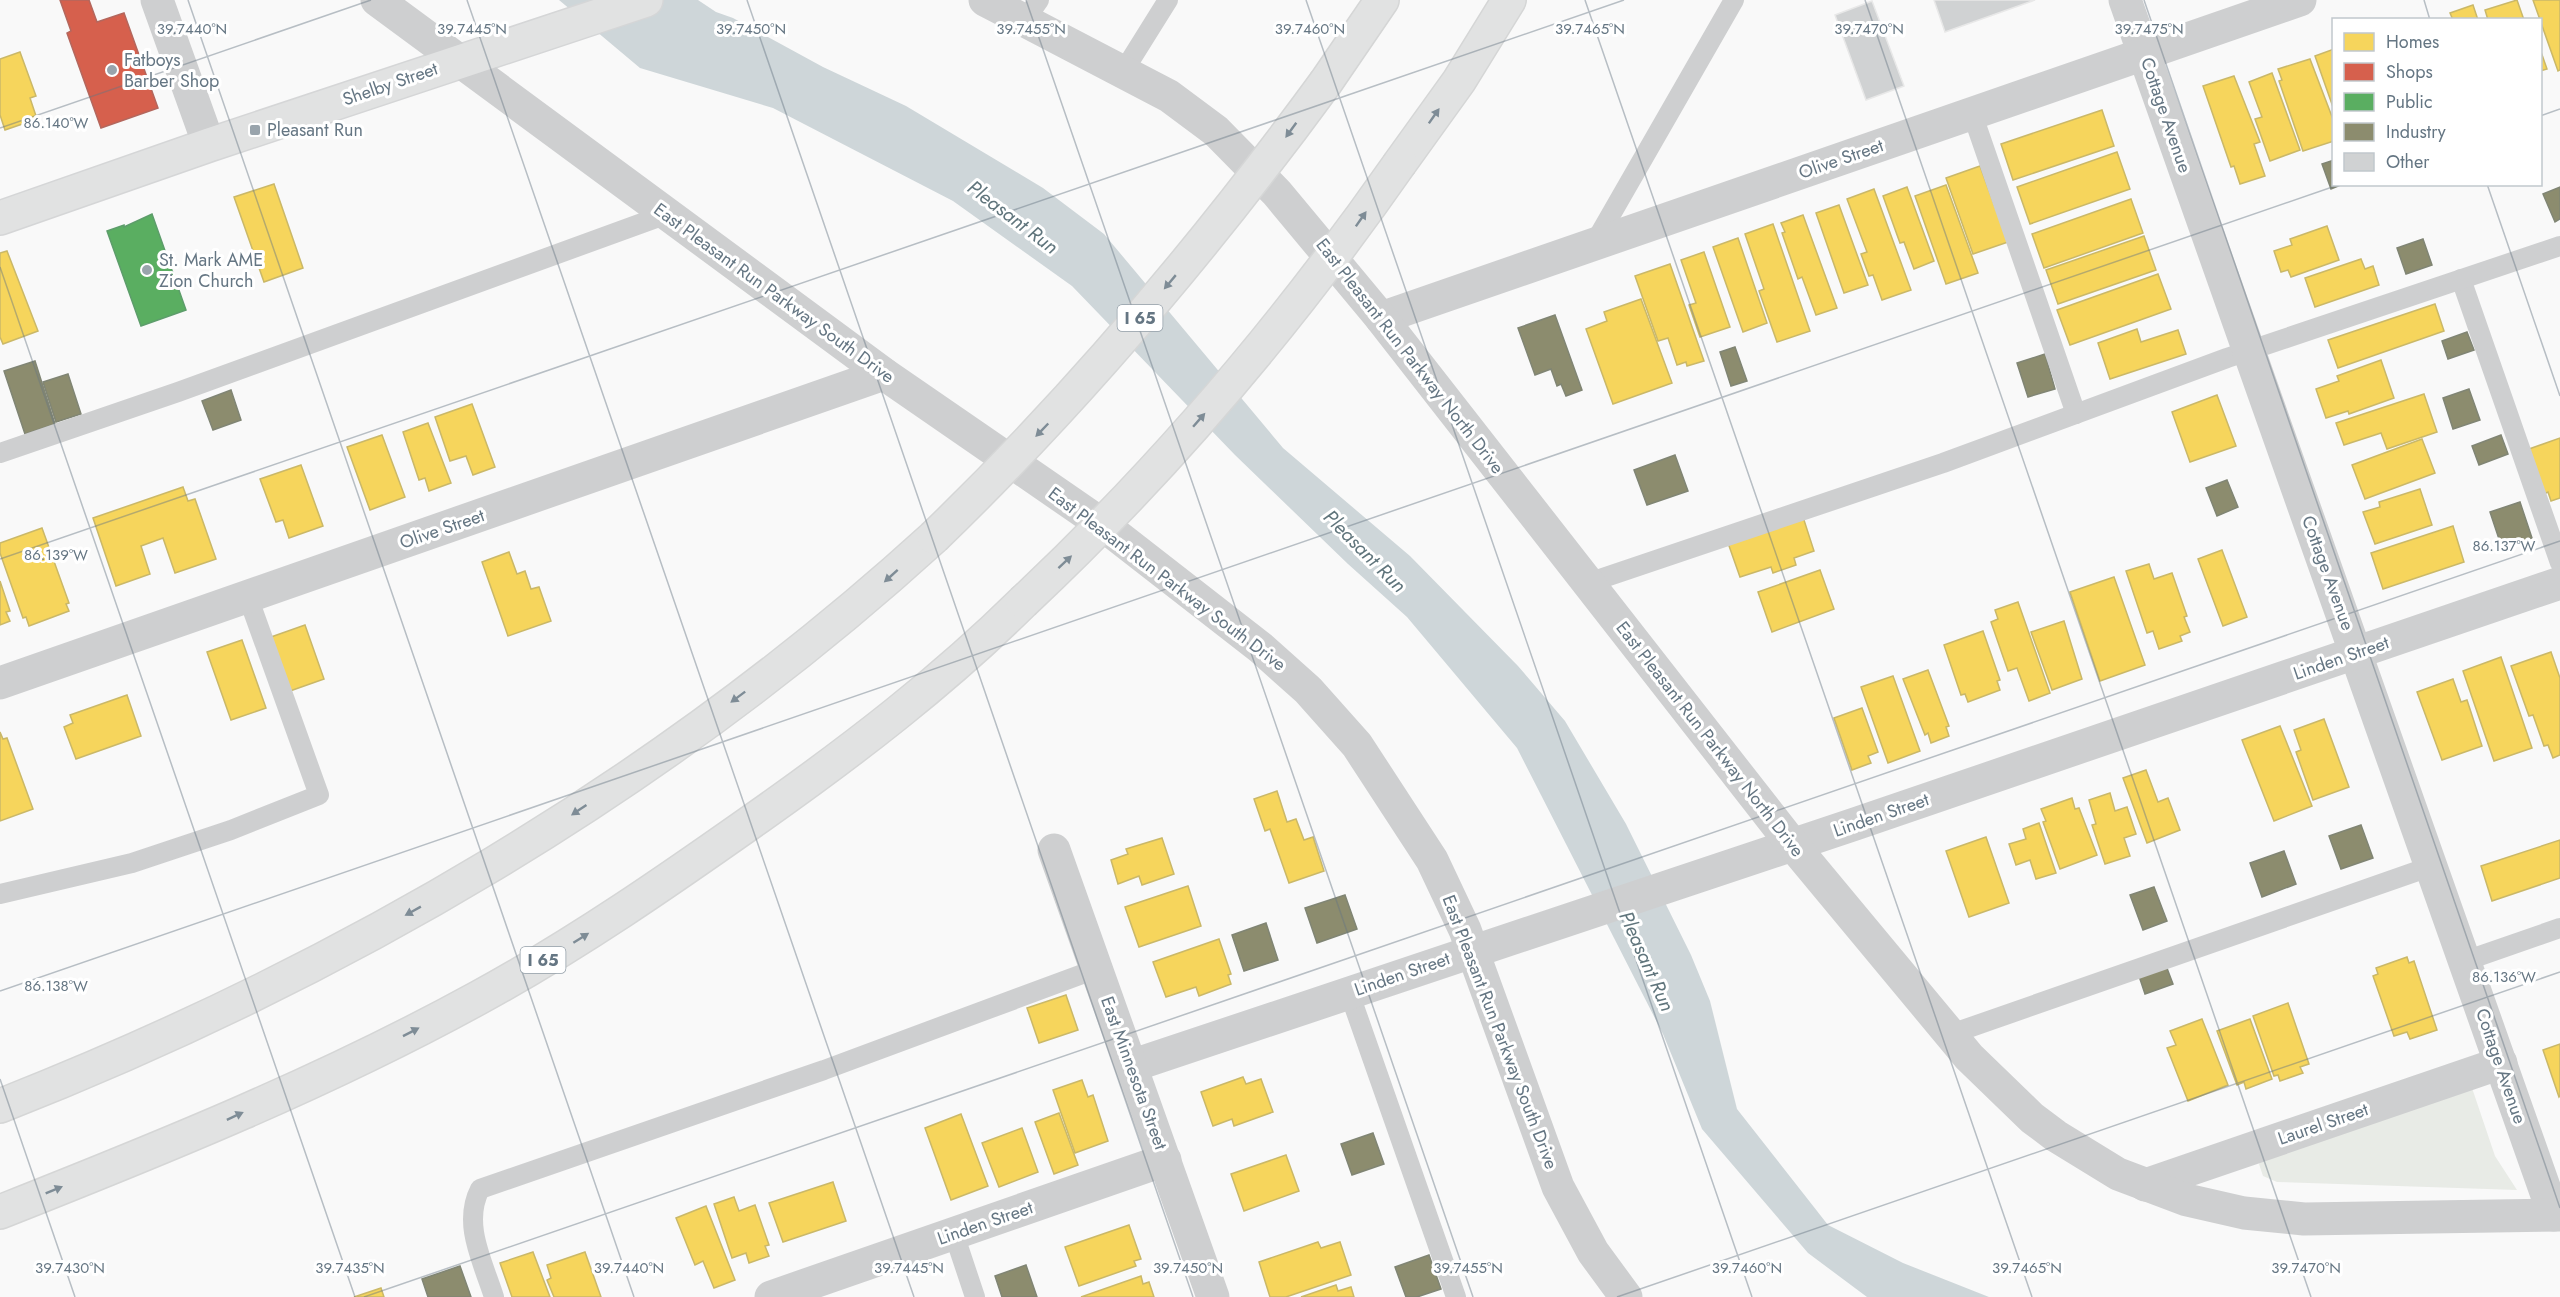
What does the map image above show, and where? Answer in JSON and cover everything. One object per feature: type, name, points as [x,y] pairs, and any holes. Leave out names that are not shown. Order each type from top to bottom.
[{"type":"main road","name":"Shelby Street","points":[[0,218],[209,145],[646,0]]},
{"type":"main road","name":"I 65","points":[[0,1106],[119,1057],[234,1004],[357,942],[482,872],[638,770],[808,645],[874,591],[934,537],[1015,457],[1099,367],[1225,216],[1326,82],[1382,0]]},
{"type":"main road","name":"I 65","points":[[0,1212],[218,1124],[477,999],[584,937],[842,758],[985,640],[1123,504],[1219,398],[1309,288],[1459,81],[1509,0]]},
{"type":"street","points":[[157,0],[209,145]]},
{"type":"street","name":"East Pleasant Run Parkway South Drive","points":[[377,0],[458,62],[884,374],[1103,525],[1262,648],[1308,690],[1356,746],[1408,821],[1453,901],[1558,1187],[1593,1252],[1626,1297]]},
{"type":"street","name":"East Pleasant Run Parkway North Drive","points":[[985,0],[1032,10],[1123,72],[1169,96],[1228,143],[1302,220],[1792,844],[1989,1078],[2032,1118],[2106,1167],[2145,1185],[2202,1204],[2244,1214],[2289,1218],[2557,1215]]},
{"type":"street","name":"Cottage Avenue","points":[[2125,0],[2501,1063],[2557,1215]]},
{"type":"street","name":"Olive Street","points":[[1381,318],[2300,0]]},
{"type":"street","name":"Olive Street","points":[[0,684],[884,374]]},
{"type":"street","name":"Linden Street","points":[[1131,1066],[2560,583]]},
{"type":"street","name":"East Minnesota Street","points":[[1054,850],[1213,1297]]},
{"type":"street","name":"Laurel Street","points":[[2145,1185],[2501,1063]]},
{"type":"street","name":"Linden Street","points":[[771,1297],[1165,1160]]},
{"type":"lane","points":[[1123,72],[1168,0]]},
{"type":"lane","points":[[1594,244],[1734,0]]},
{"type":"lane","points":[[1972,113],[2076,414]]},
{"type":"lane","points":[[0,453],[178,392],[666,214]]},
{"type":"lane","points":[[1588,583],[1932,466],[2249,351],[2560,246]]},
{"type":"lane","points":[[2461,279],[2560,563]]},
{"type":"lane","points":[[0,894],[132,863],[231,830],[319,795],[248,597]]},
{"type":"lane","points":[[1951,1034],[2432,866]]},
{"type":"lane","points":[[2465,961],[2560,928]]},
{"type":"lane","points":[[494,1297],[472,1232],[472,1204],[480,1189],[824,1070],[1096,969]]},
{"type":"lane","points":[[1349,992],[1456,1297]]},
{"type":"lane","points":[[954,1234],[975,1297]]},
{"type":"shaded area","points":[[2472,1088],[2495,1156],[2517,1190],[2277,1182],[2263,1176],[2259,1164],[2263,1157]]},
{"type":"water","name":"Pleasant Run","points":[[559,0],[698,0],[716,12],[733,18],[823,67],[906,106],[1043,188],[1104,234],[1283,448],[1410,556],[1518,666],[1565,721],[1626,824],[1691,955],[1710,1001],[1737,1109],[1828,1225],[1903,1263],[1989,1297],[1867,1297],[1808,1253],[1702,1129],[1663,1034],[1517,748],[1407,617],[1348,564],[1235,455],[1072,286],[953,201],[773,108],[640,68]]},
{"type":"building: Homes","points":[[2517,0],[2523,18],[2487,18],[2485,10]]},
{"type":"building: Homes","points":[[2533,0],[2560,0],[2560,70],[2558,71],[2542,26],[2542,18],[2539,18]]},
{"type":"building: Homes","points":[[2473,5],[2477,18],[2452,18],[2450,13]]},
{"type":"building: Homes","points":[[2332,50],[2332,104],[2315,56]]},
{"type":"building: Homes","points":[[20,52],[36,96],[30,98],[37,119],[5,130],[0,115],[0,59]]},
{"type":"building: Homes","points":[[2542,55],[2547,69],[2542,70]]},
{"type":"building: Homes","points":[[2310,59],[2332,117],[2332,142],[2303,151],[2279,81],[2282,80],[2278,69]]},
{"type":"building: Homes","points":[[2272,73],[2300,150],[2270,161],[2255,119],[2262,117],[2249,82]]},
{"type":"building: Homes","points":[[2234,76],[2260,142],[2254,144],[2265,176],[2240,184],[2234,166],[2231,167],[2203,86]]},
{"type":"building: Homes","points":[[2102,110],[2114,146],[2013,180],[2001,144]]},
{"type":"building: Homes","points":[[2117,152],[2130,189],[2030,224],[2017,187]]},
{"type":"building: Homes","points":[[1980,166],[2008,242],[1973,254],[1946,178]]},
{"type":"building: Homes","points":[[274,184],[303,268],[264,282],[234,197]]},
{"type":"building: Homes","points":[[1946,185],[1978,273],[1946,284],[1915,196]]},
{"type":"building: Homes","points":[[1907,187],[1934,261],[1914,269],[1904,242],[1900,243],[1883,196]]},
{"type":"building: Homes","points":[[1874,189],[1911,290],[1882,300],[1873,275],[1869,276],[1861,254],[1867,252],[1847,199]]},
{"type":"building: Homes","points":[[2131,199],[2143,233],[2044,268],[2032,234]]},
{"type":"building: Homes","points":[[1839,205],[1868,285],[1844,293],[1816,213]]},
{"type":"building: Homes","points":[[1803,215],[1837,308],[1816,315],[1802,277],[1798,279],[1782,233],[1785,232],[1781,223]]},
{"type":"building: Homes","points":[[1773,224],[1810,331],[1777,342],[1759,291],[1764,289],[1745,234]]},
{"type":"building: Homes","points":[[2327,226],[2339,260],[2291,277],[2288,270],[2281,272],[2274,251],[2292,245],[2290,239]]},
{"type":"building: Homes","points":[[2144,236],[2156,270],[2058,304],[2046,270]]},
{"type":"building: Homes","points":[[1738,238],[1767,323],[1743,332],[1713,247]]},
{"type":"building: Homes","points":[[7,251],[38,331],[3,344],[0,337],[0,253]]},
{"type":"building: Homes","points":[[1704,252],[1730,327],[1700,337],[1689,305],[1696,303],[1681,260]]},
{"type":"building: Homes","points":[[2361,259],[2365,269],[2373,266],[2379,285],[2315,307],[2305,278]]},
{"type":"building: Homes","points":[[1670,264],[1704,361],[1687,366],[1686,362],[1677,365],[1668,338],[1658,341],[1635,276]]},
{"type":"building: Homes","points":[[2158,274],[2171,309],[2070,345],[2057,310]]},
{"type":"building: Homes","points":[[1641,299],[1672,383],[1613,404],[1586,329],[1607,321],[1604,312]]},
{"type":"building: Homes","points":[[2435,304],[2444,331],[2338,368],[2328,340]]},
{"type":"building: Homes","points":[[2137,329],[2141,342],[2178,330],[2186,354],[2110,379],[2098,343]]},
{"type":"building: Homes","points":[[2381,360],[2394,398],[2349,414],[2348,411],[2326,418],[2316,389],[2339,381],[2337,376]]},
{"type":"building: Homes","points":[[2424,394],[2437,432],[2387,449],[2381,433],[2344,445],[2336,423]]},
{"type":"building: Homes","points":[[2217,395],[2236,446],[2190,462],[2172,412]]},
{"type":"building: Homes","points":[[472,404],[495,467],[473,475],[466,456],[450,461],[435,417]]},
{"type":"building: Homes","points":[[428,423],[451,483],[429,491],[425,478],[419,480],[403,432]]},
{"type":"building: Homes","points":[[382,435],[405,497],[370,510],[347,447]]},
{"type":"building: Homes","points":[[2560,438],[2560,498],[2551,501],[2548,492],[2544,494],[2529,449]]},
{"type":"building: Homes","points":[[2422,439],[2435,473],[2365,499],[2352,465]]},
{"type":"building: Homes","points":[[301,465],[323,526],[289,538],[283,520],[276,522],[260,479]]},
{"type":"building: Homes","points":[[183,487],[188,501],[195,499],[216,559],[175,573],[163,538],[141,546],[150,574],[116,586],[93,518]]},
{"type":"building: Homes","points":[[2420,489],[2432,525],[2375,544],[2363,512],[2380,507],[2379,502]]},
{"type":"building: Homes","points":[[1803,517],[1814,551],[1794,558],[1796,565],[1773,573],[1771,567],[1740,577],[1728,543]]},
{"type":"building: Homes","points":[[2453,526],[2464,562],[2383,589],[2371,553]]},
{"type":"building: Homes","points":[[42,528],[69,603],[66,604],[69,611],[29,626],[26,617],[23,618],[0,553],[0,543]]},
{"type":"building: Homes","points":[[2222,550],[2247,617],[2223,626],[2198,559]]},
{"type":"building: Homes","points":[[509,552],[517,574],[525,571],[531,589],[539,587],[551,621],[508,636],[482,562]]},
{"type":"building: Homes","points":[[2149,564],[2154,579],[2172,573],[2190,632],[2180,636],[2182,641],[2159,649],[2153,631],[2147,633],[2126,571]]},
{"type":"building: Homes","points":[[1820,570],[1834,609],[1772,632],[1758,592]]},
{"type":"building: Homes","points":[[2114,577],[2145,665],[2100,681],[2070,592]]},
{"type":"building: Homes","points":[[0,581],[10,611],[6,612],[10,621],[0,625]]},
{"type":"building: Homes","points":[[2018,602],[2050,693],[2029,701],[2017,668],[2008,671],[1991,622],[1998,619],[1995,610]]},
{"type":"building: Homes","points":[[2064,621],[2082,679],[2052,690],[2031,632]]},
{"type":"building: Homes","points":[[305,625],[324,679],[290,691],[271,637]]},
{"type":"building: Homes","points":[[1983,631],[2000,680],[1997,681],[2000,690],[1968,702],[1965,694],[1961,695],[1944,645]]},
{"type":"building: Homes","points":[[242,640],[266,708],[231,720],[207,652]]},
{"type":"building: Homes","points":[[2551,652],[2560,678],[2560,755],[2553,758],[2548,745],[2544,746],[2533,715],[2529,716],[2511,666]]},
{"type":"building: Homes","points":[[2501,657],[2532,748],[2494,761],[2463,671]]},
{"type":"building: Homes","points":[[1928,670],[1949,726],[1946,727],[1949,736],[1931,743],[1928,733],[1925,735],[1903,679]]},
{"type":"building: Homes","points":[[1893,676],[1920,751],[1888,763],[1861,687]]},
{"type":"building: Homes","points":[[2453,679],[2461,702],[2467,700],[2482,746],[2442,760],[2417,692]]},
{"type":"building: Homes","points":[[127,695],[141,736],[76,759],[64,727],[73,723],[70,715]]},
{"type":"building: Homes","points":[[1862,708],[1878,752],[1868,756],[1871,763],[1852,770],[1834,718]]},
{"type":"building: Homes","points":[[2324,719],[2349,787],[2313,800],[2296,752],[2301,750],[2294,730]]},
{"type":"building: Homes","points":[[2280,726],[2312,806],[2274,821],[2242,740]]},
{"type":"building: Homes","points":[[0,732],[3,739],[7,738],[33,809],[0,821]]},
{"type":"building: Homes","points":[[2146,770],[2158,802],[2168,798],[2180,830],[2147,843],[2123,778]]},
{"type":"building: Homes","points":[[1277,791],[1287,822],[1296,819],[1304,840],[1313,837],[1324,871],[1289,883],[1270,829],[1265,831],[1254,799]]},
{"type":"building: Homes","points":[[2110,793],[2115,811],[2127,807],[2136,834],[2124,838],[2130,856],[2105,864],[2092,825],[2096,824],[2089,800]]},
{"type":"building: Homes","points":[[2072,798],[2075,809],[2079,808],[2097,855],[2060,869],[2043,822],[2046,821],[2041,809]]},
{"type":"building: Homes","points":[[2039,823],[2056,873],[2036,879],[2030,860],[2016,865],[2009,844],[2026,839],[2023,829]]},
{"type":"building: Homes","points":[[1986,837],[2009,903],[1969,917],[1946,851]]},
{"type":"building: Homes","points":[[1162,838],[1174,874],[1142,885],[1139,876],[1118,884],[1111,860],[1128,854],[1126,849]]},
{"type":"building: Homes","points":[[2560,840],[2560,878],[2492,901],[2481,866]]},
{"type":"building: Homes","points":[[1188,886],[1201,926],[1139,947],[1125,907]]},
{"type":"building: Homes","points":[[1219,939],[1231,974],[1228,975],[1231,984],[1199,996],[1196,987],[1166,997],[1153,962]]},
{"type":"building: Homes","points":[[2407,957],[2409,963],[2414,961],[2437,1030],[2410,1039],[2407,1032],[2394,1036],[2373,976],[2378,974],[2376,968]]},
{"type":"building: Homes","points":[[1066,995],[1078,1030],[1039,1043],[1027,1008]]},
{"type":"building: Homes","points":[[2288,1003],[2309,1064],[2300,1067],[2303,1073],[2280,1081],[2278,1075],[2274,1076],[2253,1016]]},
{"type":"building: Homes","points":[[2202,1019],[2228,1085],[2188,1101],[2167,1048],[2176,1045],[2170,1031]]},
{"type":"building: Homes","points":[[2250,1019],[2272,1079],[2246,1089],[2244,1082],[2237,1085],[2217,1031]]},
{"type":"building: Homes","points":[[2560,1044],[2560,1096],[2559,1097],[2543,1050]]},
{"type":"building: Homes","points":[[1243,1077],[1246,1084],[1261,1079],[1273,1112],[1234,1126],[1232,1119],[1213,1126],[1201,1092]]},
{"type":"building: Homes","points":[[1082,1080],[1088,1097],[1093,1095],[1108,1141],[1075,1153],[1053,1090]]},
{"type":"building: Homes","points":[[1059,1113],[1078,1165],[1054,1174],[1035,1122]]},
{"type":"building: Homes","points":[[961,1114],[988,1186],[951,1200],[925,1128]]},
{"type":"building: Homes","points":[[1022,1128],[1038,1172],[999,1187],[982,1143]]},
{"type":"building: Homes","points":[[1286,1155],[1299,1191],[1244,1211],[1231,1174]]},
{"type":"building: Homes","points":[[833,1182],[846,1221],[783,1242],[769,1203]]},
{"type":"building: Homes","points":[[734,1197],[739,1211],[755,1205],[769,1245],[765,1246],[769,1256],[749,1263],[746,1253],[732,1258],[714,1204]]},
{"type":"building: Homes","points":[[706,1206],[735,1280],[714,1288],[703,1261],[695,1265],[676,1218]]},
{"type":"building: Homes","points":[[1129,1225],[1141,1259],[1134,1261],[1136,1266],[1079,1286],[1065,1247]]},
{"type":"building: Homes","points":[[1318,1242],[1321,1248],[1340,1242],[1351,1275],[1286,1297],[1270,1297],[1259,1262]]},
{"type":"building: Homes","points":[[533,1252],[550,1297],[512,1297],[500,1263]]},
{"type":"building: Homes","points":[[585,1252],[601,1297],[554,1297],[547,1280],[551,1278],[547,1265]]},
{"type":"building: Homes","points":[[1141,1276],[1143,1284],[1149,1282],[1154,1297],[1081,1297]]},
{"type":"building: Homes","points":[[1336,1285],[1338,1291],[1351,1287],[1354,1297],[1301,1297]]},
{"type":"building: Homes","points":[[381,1288],[384,1297],[354,1297]]},
{"type":"building: Shops","name":"Fatboys Barber Shop","points":[[60,0],[89,0],[97,22],[124,13],[158,108],[101,128],[67,33],[71,31]]},
{"type":"building: Public","name":"St. Mark AME Zion Church","points":[[152,214],[186,310],[141,326],[107,231],[124,225],[124,227]]},
{"type":"building: Industry","points":[[2332,161],[2332,186],[2338,186],[2331,189],[2322,164]]},
{"type":"building: Industry","points":[[2560,187],[2560,219],[2555,222],[2543,194]]},
{"type":"building: Industry","points":[[2423,239],[2432,265],[2406,274],[2397,248]]},
{"type":"building: Industry","points":[[1555,315],[1582,390],[1566,396],[1561,384],[1557,386],[1551,369],[1535,375],[1518,328]]},
{"type":"building: Industry","points":[[2467,332],[2474,350],[2448,359],[2442,341]]},
{"type":"building: Industry","points":[[1735,347],[1747,381],[1731,386],[1720,352]]},
{"type":"building: Industry","points":[[2045,354],[2055,389],[2028,397],[2017,363]]},
{"type":"building: Industry","points":[[35,361],[55,424],[25,434],[4,371]]},
{"type":"building: Industry","points":[[68,374],[81,414],[56,422],[43,382]]},
{"type":"building: Industry","points":[[2469,389],[2480,420],[2453,429],[2443,398]]},
{"type":"building: Industry","points":[[231,390],[241,420],[213,430],[202,401]]},
{"type":"building: Industry","points":[[2501,435],[2508,454],[2479,465],[2472,446]]},
{"type":"building: Industry","points":[[1675,455],[1688,491],[1647,505],[1634,470]]},
{"type":"building: Industry","points":[[2227,480],[2238,507],[2217,516],[2206,488]]},
{"type":"building: Industry","points":[[2520,502],[2532,538],[2502,548],[2490,512]]},
{"type":"building: Industry","points":[[2361,825],[2373,858],[2341,869],[2329,836]]},
{"type":"building: Industry","points":[[2284,851],[2296,884],[2262,897],[2250,863]]},
{"type":"building: Industry","points":[[2154,887],[2167,921],[2143,930],[2130,895]]},
{"type":"building: Industry","points":[[1345,895],[1357,929],[1317,943],[1305,908]]},
{"type":"building: Industry","points":[[1266,923],[1278,960],[1244,971],[1232,935]]},
{"type":"building: Industry","points":[[2165,963],[2173,984],[2145,994],[2138,973]]},
{"type":"building: Industry","points":[[1373,1133],[1384,1164],[1352,1175],[1341,1144]]},
{"type":"building: Industry","points":[[1429,1255],[1441,1289],[1417,1297],[1406,1297],[1395,1267]]},
{"type":"building: Industry","points":[[1026,1265],[1037,1297],[1002,1297],[995,1276]]},
{"type":"building: Industry","points":[[460,1266],[471,1297],[428,1297],[422,1279]]},
{"type":"building: Other","points":[[1934,0],[2035,0],[1945,32]]},
{"type":"building: Other","points":[[1872,1],[1904,86],[1866,100],[1835,15]]},
{"type":"place","name":"Fatboys Barber Shop","points":[[112,70]]},
{"type":"place","name":"Pleasant Run","points":[[255,130]]},
{"type":"place","name":"St. Mark AME Zion Church","points":[[147,270]]}]
